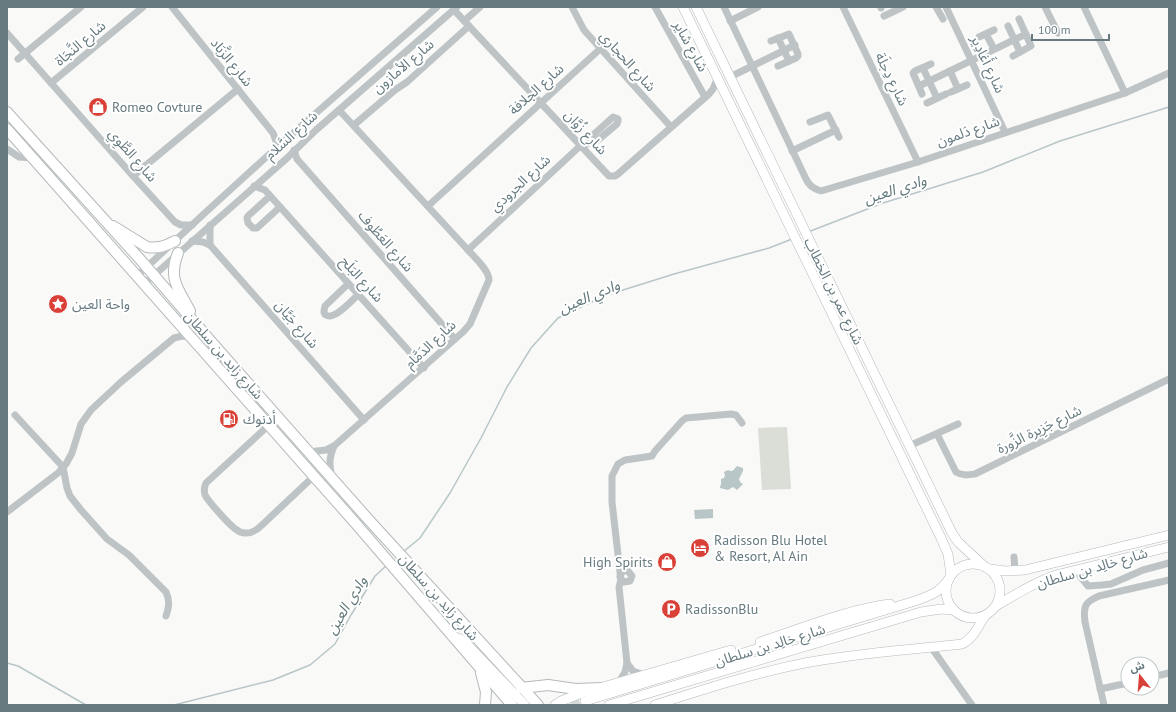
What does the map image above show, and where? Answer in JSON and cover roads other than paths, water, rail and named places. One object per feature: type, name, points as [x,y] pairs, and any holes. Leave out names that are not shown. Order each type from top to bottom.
[{"type":"highway","name":"شارع زايد بن سلطان","points":[[7,112],[150,271],[332,479],[538,705]]},
{"type":"highway","name":"شارع زايد بن سلطان","points":[[7,129],[357,525],[512,705]]},
{"type":"highway","points":[[106,222],[147,247],[159,248],[176,240]]},
{"type":"highway","points":[[178,253],[174,267],[174,278],[196,323]]},
{"type":"highway","points":[[478,666],[486,692],[484,705]]},
{"type":"highway","points":[[522,688],[548,685],[576,688],[602,688]]},
{"type":"main road","name":"شارع عمر بن الخطاب","points":[[683,7],[946,547],[950,561],[950,577]]},
{"type":"main road","name":"شارع عمر بن الخطاب","points":[[696,7],[952,532],[958,542],[987,568]]},
{"type":"main road","name":"شارع خالِد بن سلطان","points":[[987,568],[1015,571],[1024,570],[1169,535]]},
{"type":"main road","name":"شارع خالِد بن سلطان","points":[[996,606],[1024,589],[1041,581],[1075,570],[1169,547]]},
{"type":"main road","points":[[970,564],[978,564],[987,568],[996,575],[1001,591],[996,606],[985,616],[979,618],[965,617],[954,610],[947,599],[946,586],[950,577],[963,566],[970,564]]},
{"type":"main road","name":"شارع خالِد بن سلطان","points":[[584,697],[915,601],[938,592],[950,577]]},
{"type":"main road","points":[[575,705],[577,700],[602,688],[620,682],[768,639],[846,613],[878,606],[915,601]]},
{"type":"main road","name":"شارع خالِد بن سلطان","points":[[609,705],[921,612],[941,609],[954,610]]},
{"type":"main road","points":[[655,705],[742,678],[795,665],[852,655],[962,644],[973,636],[978,625],[985,616]]},
{"type":"main road","points":[[452,636],[461,639],[466,643],[525,705]]},
{"type":"main road","points":[[555,705],[562,701],[584,697]]},
{"type":"street","points":[[18,59],[81,7]]},
{"type":"street","name":"شارع النَّجَاة","points":[[51,83],[143,7]]},
{"type":"street","name":"شارع الزَّبَاد","points":[[172,7],[273,133]]},
{"type":"street","name":"شارع السَّلام","points":[[140,280],[150,271],[176,240],[192,225],[275,149],[437,7]]},
{"type":"street","name":"شارع الأمازون","points":[[354,125],[395,90],[407,82],[467,23],[480,7]]},
{"type":"street","name":"شارع الحجاري","points":[[572,7],[584,30],[671,127]]},
{"type":"street","name":"شارع شاير","points":[[655,7],[707,95]]},
{"type":"street","name":"شارع دَلمون","points":[[724,7],[808,184],[821,191],[918,162],[1125,93],[1169,73]]},
{"type":"street","points":[[730,20],[758,7]]},
{"type":"street","name":"شارع دِجلَة","points":[[843,7],[918,162]]},
{"type":"street","points":[[884,16],[894,9],[903,7]]},
{"type":"street","points":[[936,7],[943,19]]},
{"type":"street","name":"شارع أَغادِير","points":[[946,7],[1006,132]]},
{"type":"street","points":[[1045,7],[1058,33]]},
{"type":"street","points":[[1084,7],[1125,93]]},
{"type":"street","name":"شارع السَّلام","points":[[150,271],[178,253],[192,241],[455,8]]},
{"type":"street","name":"شارع زُوَّان","points":[[455,8],[467,23],[606,174],[612,176],[618,174],[707,95],[713,89],[717,78]]},
{"type":"street","points":[[1013,56],[1031,46],[1026,34],[1011,24],[1014,40],[1020,52]]},
{"type":"street","points":[[979,37],[994,30]]},
{"type":"street","name":"شارع الطَّوِي","points":[[7,33],[133,176],[176,222]]},
{"type":"street","points":[[778,66],[789,62],[798,56],[795,45],[789,34],[774,40],[783,50],[789,62]]},
{"type":"street","points":[[986,34],[994,49]]},
{"type":"street","points":[[919,86],[1026,34]]},
{"type":"street","points":[[730,77],[795,45]]},
{"type":"street","name":"شارع الجلافة","points":[[428,206],[600,49]]},
{"type":"street","points":[[922,94],[913,73],[930,64]]},
{"type":"street","points":[[923,68],[937,98]]},
{"type":"street","points":[[950,71],[952,92]]},
{"type":"street","points":[[927,103],[967,85]]},
{"type":"street","points":[[133,176],[238,89]]},
{"type":"street","points":[[707,95],[724,92]]},
{"type":"street","name":"شارع الدَمَّام","points":[[308,452],[326,450],[334,446],[463,332],[470,324],[489,280],[487,271],[339,110]]},
{"type":"street","points":[[792,151],[837,134],[828,115],[810,122]]},
{"type":"street","points":[[273,133],[282,136],[292,135]]},
{"type":"street","points":[[273,133],[276,141],[275,149]]},
{"type":"street","name":"شارع الجرودي","points":[[468,250],[581,146],[593,140]]},
{"type":"street","points":[[7,148],[16,156],[33,158]]},
{"type":"street","name":"شارع العَطُوف","points":[[294,150],[297,159],[455,339]]},
{"type":"street","points":[[286,158],[297,159]]},
{"type":"street","points":[[254,186],[265,190],[264,177]]},
{"type":"street","name":"شارع البَلَح","points":[[265,190],[424,368]]},
{"type":"street","points":[[270,196],[248,216],[248,223],[253,228],[257,228],[280,208]]},
{"type":"street","points":[[176,222],[181,225],[192,225]]},
{"type":"street","points":[[176,222],[176,240]]},
{"type":"street","points":[[192,241],[203,242],[210,245],[210,225]]},
{"type":"street","name":"شارع جَيَّان","points":[[210,245],[364,420]]},
{"type":"street","points":[[348,284],[325,306],[324,312],[326,315],[328,317],[334,316],[358,295]]},
{"type":"street","points":[[174,338],[177,321]]},
{"type":"street","points":[[7,512],[30,496],[58,473],[66,464],[72,453],[81,424],[91,410],[121,382],[174,338],[182,336],[191,337]]},
{"type":"street","name":"شارع جَزِيرة الزَّورة","points":[[937,434],[956,472],[967,475],[975,474],[1169,379]]},
{"type":"street","points":[[622,579],[612,502],[612,481],[614,471],[618,464],[625,460],[652,456],[677,426],[686,418],[731,414],[736,415],[742,423]]},
{"type":"street","points":[[15,415],[63,467],[70,496],[81,510],[107,539],[134,560],[166,592],[169,598],[166,616]]},
{"type":"street","points":[[910,446],[958,424]]},
{"type":"street","points":[[269,425],[206,483],[204,492],[208,500],[237,530],[246,533],[251,532],[257,530],[314,476]]},
{"type":"street","points":[[332,479],[329,464],[334,446]]},
{"type":"street","points":[[1014,557],[1015,571]]},
{"type":"street","points":[[619,562],[628,571],[623,572],[620,587],[627,663],[625,672],[620,682]]},
{"type":"street","points":[[1075,570],[1088,586],[1102,585],[1111,584],[1143,570],[1169,563]]},
{"type":"street","points":[[1104,705],[1085,622],[1084,608],[1091,600],[1099,596],[1169,580]]},
{"type":"street","points":[[931,647],[972,705]]},
{"type":"street","points":[[627,663],[633,671],[644,675]]},
{"type":"street","points":[[1100,690],[1120,685]]},
{"type":"waterway","name":"وادي العين","points":[[808,232],[883,203],[983,172],[1060,141],[1169,107]]},
{"type":"waterway","name":"وادي العين","points":[[403,552],[420,538],[450,493],[481,438],[507,387],[531,348],[558,318],[604,296],[674,274],[769,248],[792,239]]},
{"type":"waterway","name":"وادي العين","points":[[174,705],[273,680],[310,665],[335,644],[375,576],[386,566]]},
{"type":"waterway","name":"وادي العين","points":[[7,663],[18,666],[86,705]]},
{"type":"tunnel","points":[[571,705],[585,701]]},
{"type":"place","name":"Romeo Covture","points":[[98,107]]},
{"type":"place","name":"واحة العين","points":[[58,304]]},
{"type":"place","name":"أدنوك","points":[[229,419]]},
{"type":"place","name":"Radisson Blu Hotel & Resort, Al Ain","points":[[700,548]]},
{"type":"place","name":"High Spirits","points":[[667,562]]},
{"type":"place","name":"RadissonBlu","points":[[671,609]]}]
